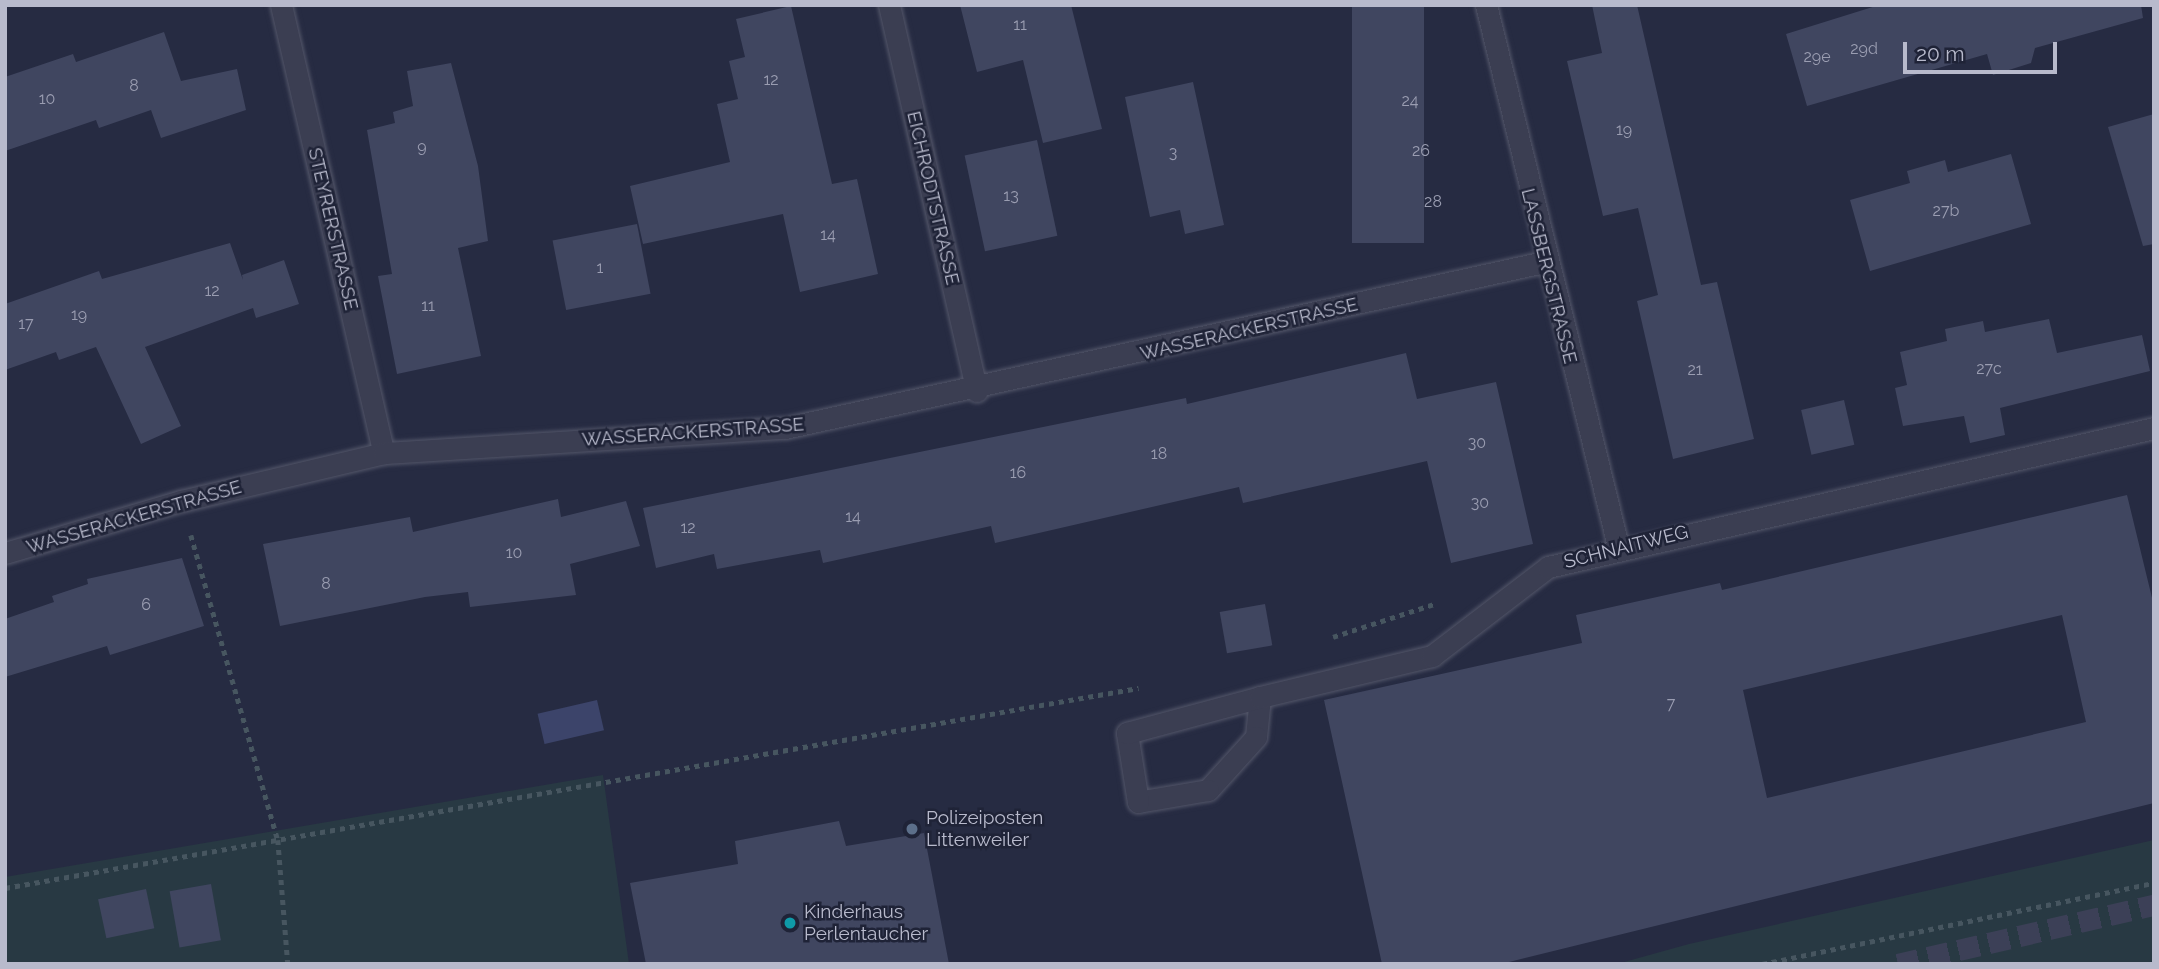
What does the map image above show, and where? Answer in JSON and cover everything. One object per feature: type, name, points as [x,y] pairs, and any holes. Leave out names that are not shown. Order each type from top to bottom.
[{"type":"street","name":"STEYRERSTRASSE","points":[[281,5],[384,453]]},
{"type":"street","name":"EICHRODTSTRASSE","points":[[888,5],[977,391]]},
{"type":"street","name":"LASSBERGSTRASSE","points":[[1486,5],[1544,262],[1618,546]]},
{"type":"street","name":"WASSERACKERSTRASSE","points":[[5,553],[181,500],[384,453],[785,428],[977,391],[1544,262]]},
{"type":"street","name":"SCHNAITWEG","points":[[1260,697],[1256,737],[1208,790],[1138,802],[1127,733],[1260,697],[1432,656],[1548,567],[1618,546],[2154,428]]},
{"type":"path","points":[[181,500],[278,840],[288,964]]},
{"type":"path","points":[[1329,639],[1440,602],[1494,609]]},
{"type":"path","points":[[5,888],[1149,686]]},
{"type":"path","points":[[1762,964],[2154,883]]},
{"type":"shaded area","points":[[603,775],[629,964],[5,964],[5,877]]},
{"type":"shaded area","points":[[2154,840],[2154,964],[1617,964],[1689,944]]},
{"type":"water","points":[[597,700],[604,730],[545,744],[538,714]]},
{"type":"building","points":[[960,5],[1071,5],[1102,129],[1043,143],[1023,60],[977,72]]},
{"type":"building","points":[[1352,5],[1424,5],[1424,243],[1352,243]]},
{"type":"building","points":[[1592,5],[1637,5],[1701,285],[1717,282],[1754,439],[1673,459],[1637,301],[1658,295],[1638,208],[1603,216],[1567,61],[1602,53]]},
{"type":"building","points":[[1879,5],[2141,5],[2143,18],[2035,48],[2031,63],[1993,75],[1987,54],[1807,106],[1786,34]]},
{"type":"building","points":[[791,6],[832,184],[857,179],[878,274],[800,292],[783,214],[643,244],[630,186],[730,162],[717,104],[738,99],[729,61],[745,57],[736,19]]},
{"type":"building","points":[[164,32],[181,81],[237,69],[246,110],[161,138],[151,110],[99,128],[96,120],[5,151],[5,77],[73,54],[76,62]]},
{"type":"building","points":[[451,63],[478,166],[488,241],[458,248],[481,356],[397,374],[378,276],[392,274],[367,130],[395,123],[393,112],[413,106],[407,71]]},
{"type":"building","points":[[1193,82],[1224,225],[1185,234],[1180,210],[1150,217],[1125,97]]},
{"type":"building","points":[[2154,114],[2154,244],[2143,246],[2108,127]]},
{"type":"building","points":[[1037,140],[1057,236],[985,251],[965,155]]},
{"type":"building","points":[[2011,154],[2031,224],[1870,271],[1850,200],[1910,183],[1907,171],[1945,160],[1948,172]]},
{"type":"building","points":[[637,224],[651,294],[566,310],[553,240]]},
{"type":"building","points":[[230,243],[243,280],[242,275],[284,260],[299,304],[256,318],[253,308],[145,347],[181,426],[141,444],[96,347],[59,360],[56,352],[5,370],[5,304],[99,271],[102,279]]},
{"type":"building","points":[[2049,319],[2057,353],[2142,335],[2150,371],[2000,408],[2005,435],[1970,443],[1964,416],[1903,426],[1895,388],[1907,385],[1900,352],[1947,341],[1945,329],[1983,321],[1985,332]]},
{"type":"building","points":[[1406,353],[1417,399],[1496,382],[1533,544],[1451,563],[1427,461],[1243,503],[1239,487],[995,543],[991,526],[823,563],[820,550],[717,569],[714,554],[656,568],[643,508],[1186,398],[1187,404]]},
{"type":"building","points":[[1844,400],[1854,445],[1811,455],[1801,410]]},
{"type":"building","points":[[2127,495],[2154,606],[2154,803],[1501,964],[1382,964],[1324,700],[1582,643],[1576,615],[1720,583],[1722,590]],"holes":[[[2062,615],[2086,722],[1767,798],[1743,690]]]},
{"type":"building","points":[[558,499],[561,517],[626,501],[640,546],[570,564],[576,595],[470,607],[468,592],[425,597],[280,626],[263,544],[410,517],[413,532]]},
{"type":"building","points":[[182,558],[204,626],[110,655],[107,646],[5,677],[5,619],[54,602],[52,596],[88,584],[87,579]]},
{"type":"building","points":[[1265,604],[1272,645],[1227,653],[1220,612]]},
{"type":"building","name":"Kinderhaus Perlentaucher","points":[[839,821],[846,846],[924,833],[949,964],[646,964],[630,883],[738,864],[735,841]]},
{"type":"building","points":[[211,884],[221,940],[180,947],[170,891]]},
{"type":"building","points":[[146,889],[154,928],[106,938],[98,899]]},
{"type":"tunnel","points":[[1898,964],[2154,905]]},
{"type":"place","name":"Polizeiposten Littenweiler","points":[[912,829]]},
{"type":"place","name":"Kinderhaus Perlentaucher","points":[[790,923]]}]
